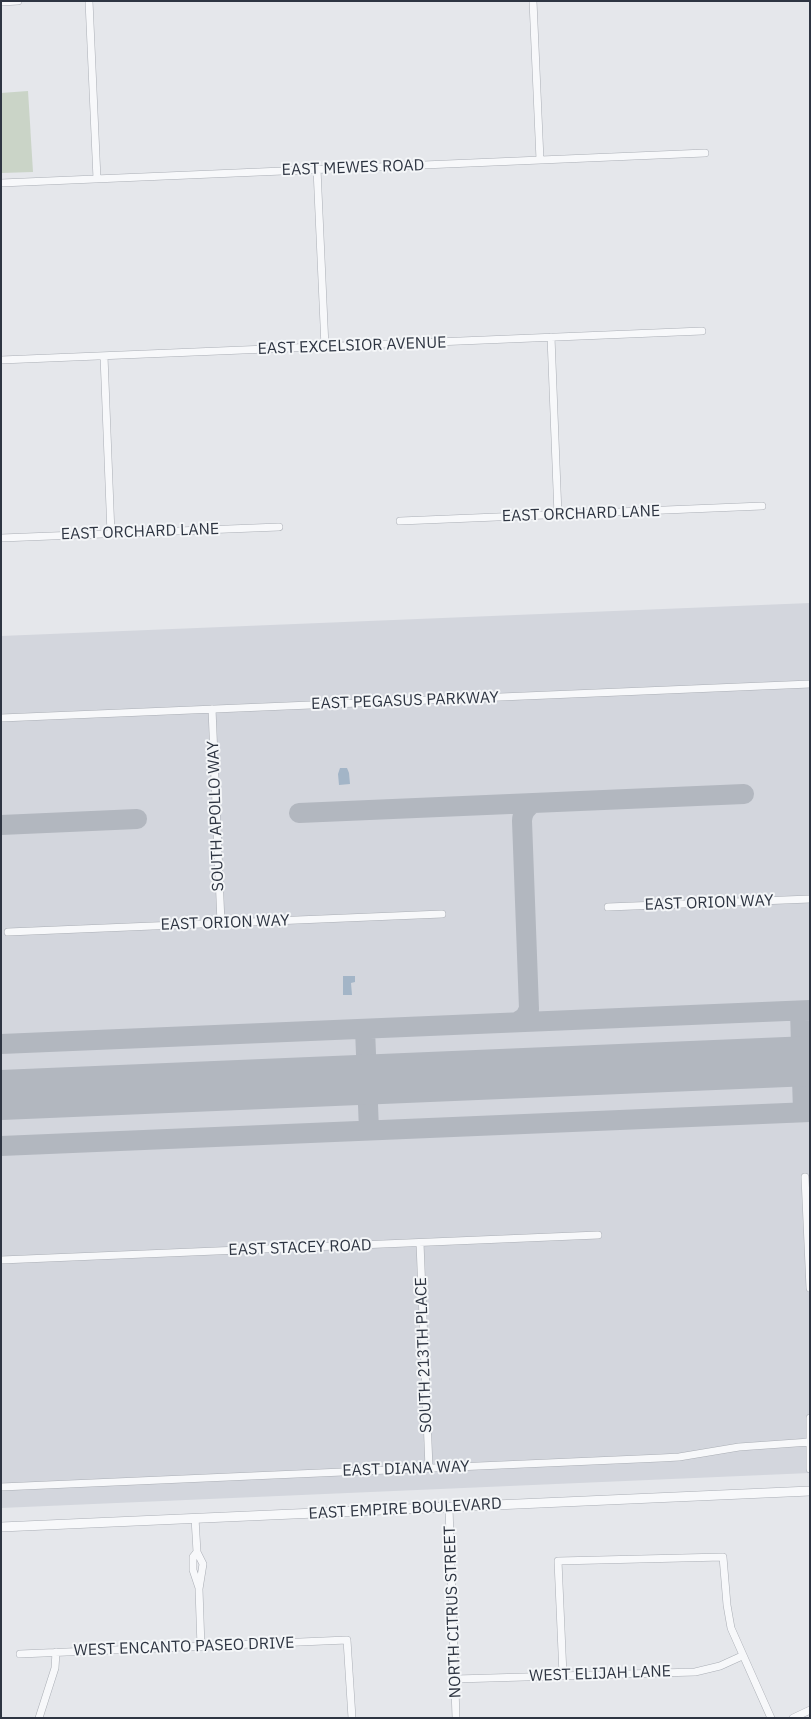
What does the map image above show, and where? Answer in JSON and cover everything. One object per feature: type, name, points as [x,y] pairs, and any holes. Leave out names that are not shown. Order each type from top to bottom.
[{"type":"street","points":[[1,2],[18,1]]},
{"type":"street","points":[[89,1],[97,179]]},
{"type":"street","points":[[533,1],[540,160]]},
{"type":"street","name":"EAST MEWES ROAD","points":[[1,183],[705,153]]},
{"type":"street","points":[[317,169],[325,347]]},
{"type":"street","name":"EAST EXCELSIOR AVENUE","points":[[1,360],[702,331]]},
{"type":"street","points":[[551,337],[558,515]]},
{"type":"street","points":[[104,356],[111,534]]},
{"type":"street","name":"EAST ORCHARD LANE","points":[[400,522],[762,506]]},
{"type":"street","name":"EAST ORCHARD LANE","points":[[1,538],[279,526]]},
{"type":"street","name":"EAST PEGASUS PARKWAY","points":[[1,718],[810,684]]},
{"type":"street","name":"SOUTH APOLLO WAY","points":[[212,709],[221,923]]},
{"type":"street","name":"EAST ORION WAY","points":[[608,907],[810,899]]},
{"type":"street","name":"EAST ORION WAY","points":[[8,932],[442,914]]},
{"type":"street","points":[[805,1177],[810,1288]]},
{"type":"street","name":"EAST STACEY ROAD","points":[[1,1260],[598,1235]]},
{"type":"street","name":"SOUTH 213TH PLACE","points":[[420,1243],[428,1468]]},
{"type":"street","points":[[810,1418],[810,1468]]},
{"type":"street","name":"EAST DIANA WAY","points":[[1,1487],[679,1457],[755,1445],[809,1442]]},
{"type":"street","name":"EAST EMPIRE BOULEVARD","points":[[1,1527],[810,1491]]},
{"type":"street","name":"NORTH CITRUS STREET","points":[[449,1507],[456,1718]]},
{"type":"street","points":[[195,1518],[197,1552],[202,1560],[203,1570],[199,1589],[201,1647]]},
{"type":"street","points":[[197,1552],[193,1557],[192,1570],[199,1589]]},
{"type":"street","points":[[563,1674],[558,1561],[723,1557],[730,1620],[742,1656],[771,1718]]},
{"type":"street","points":[[192,1570],[203,1570]]},
{"type":"street","name":"WEST ENCANTO PASEO DRIVE","points":[[20,1654],[347,1640],[352,1718]]},
{"type":"street","points":[[39,1718],[55,1668],[56,1652]]},
{"type":"street","name":"WEST ELIJAH LANE","points":[[456,1679],[563,1674],[695,1672],[720,1666],[742,1656]]},
{"type":"street","points":[[793,1718],[810,1710]]},
{"type":"shaded area","points":[[28,91],[33,172],[1,173],[1,93]]},
{"type":"shaded area","points":[[810,603],[810,1473],[1,1508],[1,636]]},
{"type":"water","points":[[340,768],[347,768],[350,784],[339,785],[338,774]]},
{"type":"water","points":[[343,976],[355,976],[355,982],[351,983],[352,995],[343,995]]},
{"type":"taxiway","points":[[299,813],[744,794]]},
{"type":"taxiway","points":[[517,1022],[525,1017],[529,1009],[522,821],[525,810],[533,803]]},
{"type":"taxiway","points":[[1,825],[137,819]]},
{"type":"taxiway","points":[[1,1044],[810,1010]]},
{"type":"taxiway","points":[[800,1011],[803,1112]]},
{"type":"taxiway","points":[[365,1029],[369,1130]]},
{"type":"taxiway","points":[[1,1146],[810,1112]]},
{"type":"runway","points":[[1,1095],[810,1061]]}]
